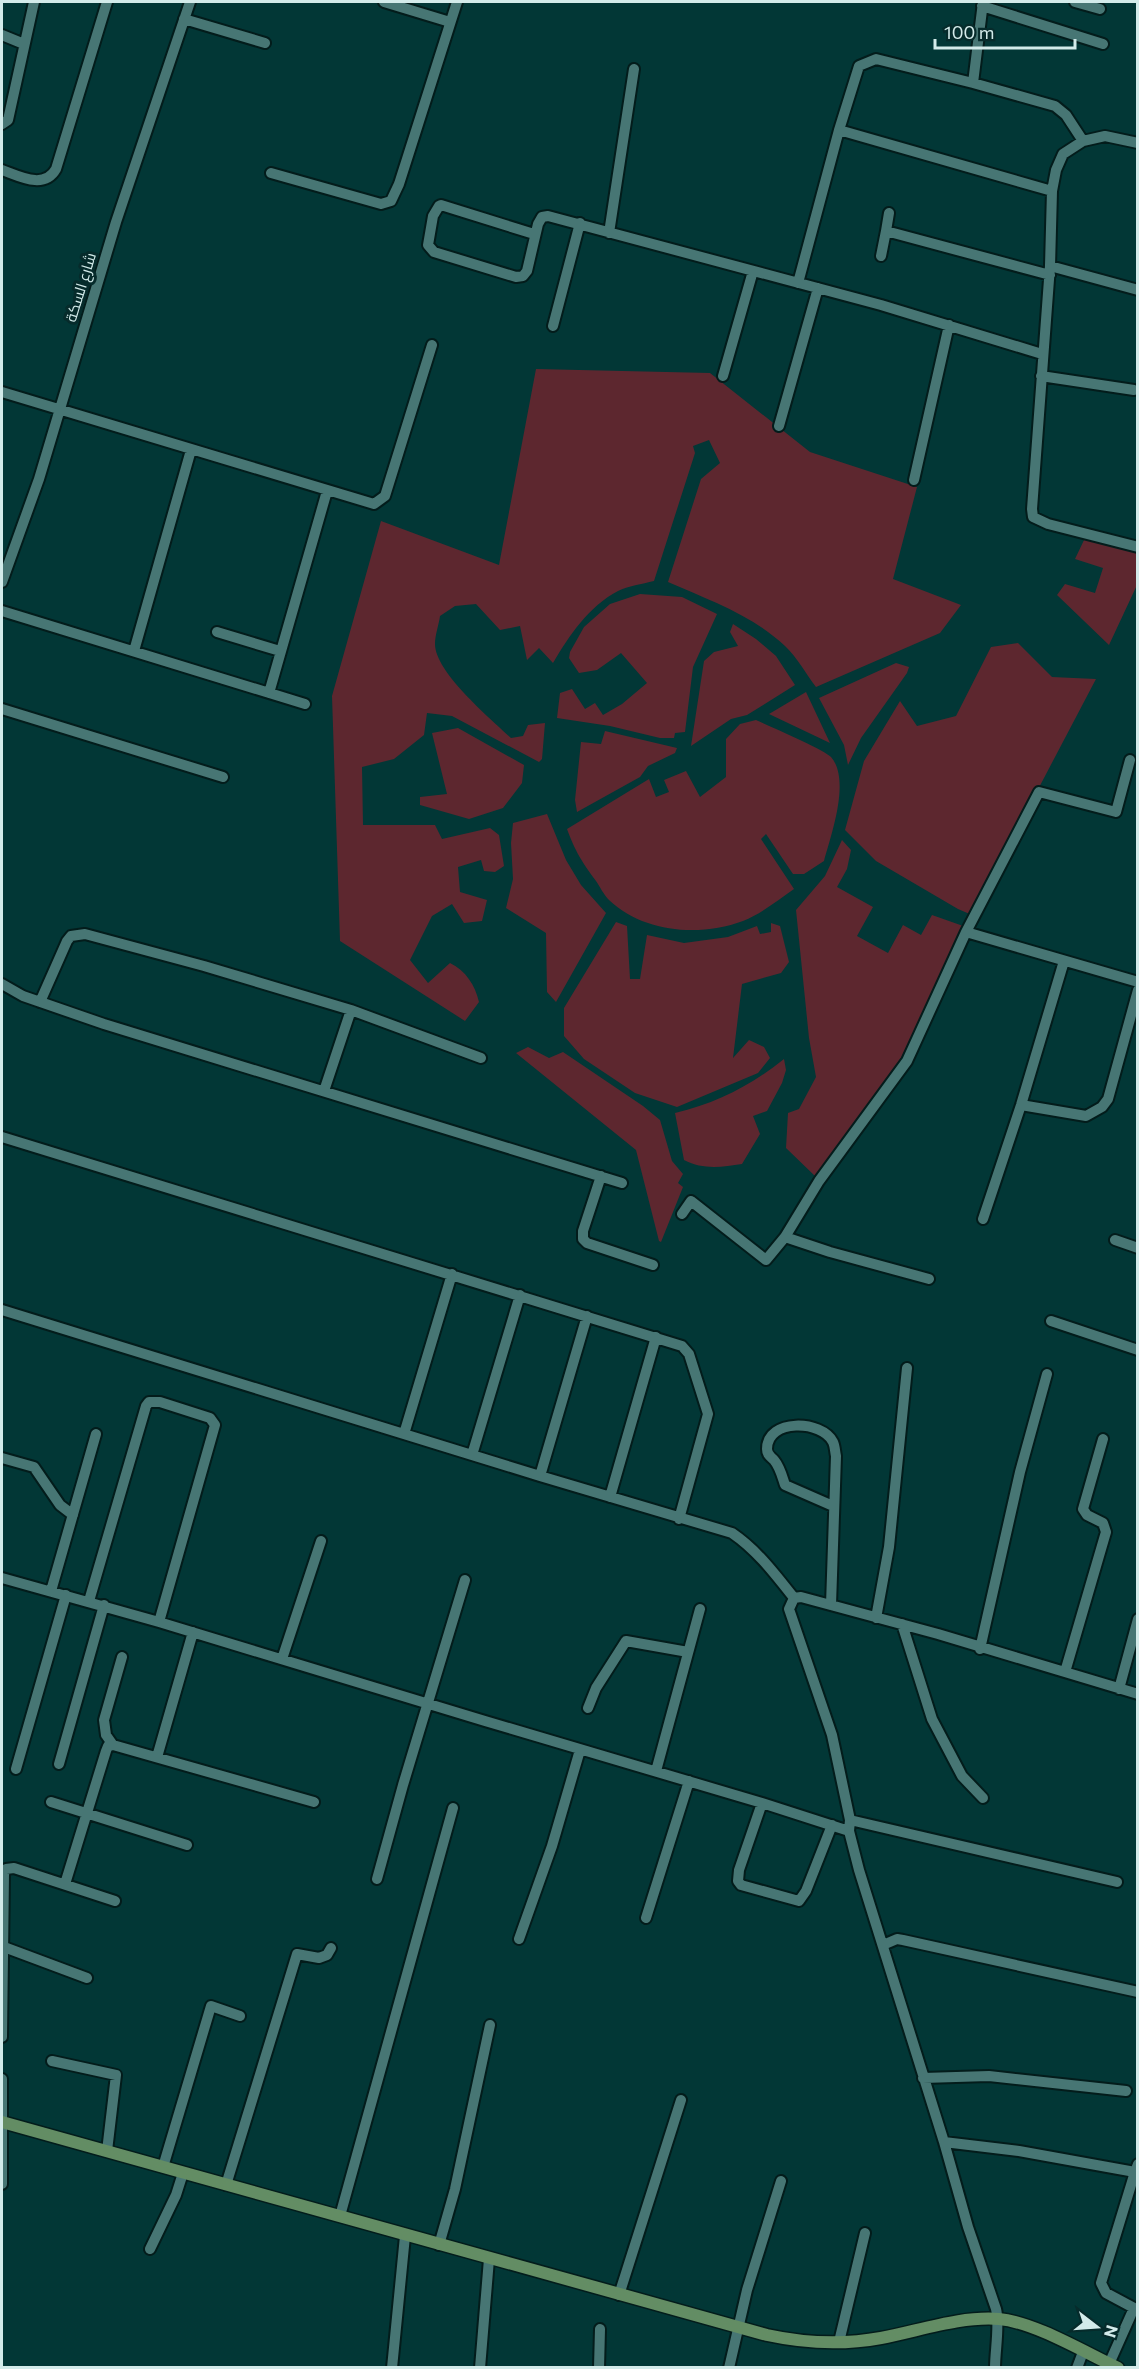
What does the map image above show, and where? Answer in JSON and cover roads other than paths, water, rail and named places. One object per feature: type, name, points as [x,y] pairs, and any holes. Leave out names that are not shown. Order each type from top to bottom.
[{"type":"main road","points":[[2,2122],[737,2328],[799,2341],[839,2342],[878,2339],[954,2323],[998,2319],[1024,2324],[1113,2366]]},
{"type":"street","points":[[2,124],[8,120],[34,2]]},
{"type":"street","points":[[2,170],[32,180],[44,181],[51,177],[56,169],[107,2]]},
{"type":"street","name":"شارع السكة","points":[[2,582],[36,488],[116,222],[190,2]]},
{"type":"street","points":[[384,2],[450,22]]},
{"type":"street","points":[[271,172],[381,204],[392,201],[457,2]]},
{"type":"street","points":[[1075,2],[1100,9]]},
{"type":"street","points":[[973,83],[983,4],[1103,44]]},
{"type":"street","points":[[184,20],[265,43]]},
{"type":"street","points":[[2,34],[24,44]]},
{"type":"street","points":[[798,283],[857,69],[867,62],[876,59],[1055,106],[1066,114],[1083,141]]},
{"type":"street","points":[[609,232],[634,69]]},
{"type":"street","points":[[839,130],[1052,191]]},
{"type":"street","points":[[1137,143],[1105,136],[1083,141],[1063,154],[1056,170],[1052,191],[1050,271],[1032,509],[1034,518],[1048,524],[1137,547]]},
{"type":"street","points":[[534,234],[441,205],[433,216],[428,245],[434,252],[520,277],[527,271],[534,234],[539,220],[544,216],[580,223],[818,288],[1042,354]]},
{"type":"street","points":[[881,256],[889,213]]},
{"type":"street","points":[[553,326],[580,223]]},
{"type":"street","points":[[886,231],[1137,290]]},
{"type":"street","points":[[723,376],[753,271]]},
{"type":"street","points":[[779,426],[818,288]]},
{"type":"street","points":[[914,480],[949,325]]},
{"type":"street","points":[[2,392],[374,504],[385,495],[432,345]]},
{"type":"street","points":[[1041,376],[1134,390]]},
{"type":"street","points":[[134,651],[190,450]]},
{"type":"street","points":[[268,693],[327,490]]},
{"type":"street","points":[[2,611],[305,704]]},
{"type":"street","points":[[217,632],[280,651]]},
{"type":"street","points":[[2,709],[223,777]]},
{"type":"street","points":[[682,1214],[691,1201],[766,1260],[785,1237],[819,1181],[907,1061],[966,932],[1039,792],[1116,812],[1130,760]]},
{"type":"street","points":[[966,932],[1137,982]]},
{"type":"street","points":[[40,1002],[67,941],[71,936],[78,934],[204,966],[351,1011],[481,1058]]},
{"type":"street","points":[[984,1219],[1064,961]]},
{"type":"street","points":[[2,984],[23,996],[40,1002],[622,1183]]},
{"type":"street","points":[[1021,1105],[1086,1116],[1102,1107],[1108,1099],[1137,990]]},
{"type":"street","points":[[324,1091],[351,1011]]},
{"type":"street","points":[[2,1137],[656,1337],[686,1349],[708,1414],[680,1519]]},
{"type":"street","points":[[601,1176],[583,1231],[583,1239],[587,1243],[653,1265]]},
{"type":"street","points":[[785,1237],[929,1280]]},
{"type":"street","points":[[1115,1240],[1137,1248]]},
{"type":"street","points":[[404,1434],[452,1274]]},
{"type":"street","points":[[472,1455],[520,1295]]},
{"type":"street","points":[[2,1310],[680,1519],[732,1533],[745,1541],[794,1598]]},
{"type":"street","points":[[540,1476],[587,1316]]},
{"type":"street","points":[[1051,1321],[1137,1350]]},
{"type":"street","points":[[609,1497],[656,1337]]},
{"type":"street","points":[[876,1618],[889,1547],[907,1368]]},
{"type":"street","points":[[981,1649],[1020,1472],[1047,1374]]},
{"type":"street","points":[[89,1601],[146,1406],[149,1401],[160,1402],[210,1418],[215,1425],[159,1622]]},
{"type":"street","points":[[831,1605],[836,1456],[832,1441],[823,1432],[810,1427],[795,1425],[782,1427],[767,1445],[767,1453],[778,1466],[785,1485],[833,1506]]},
{"type":"street","points":[[51,1591],[96,1434]]},
{"type":"street","points":[[1065,1672],[1106,1532],[1103,1522],[1087,1515],[1083,1509],[1103,1439]]},
{"type":"street","points":[[2,1458],[34,1467],[60,1505],[73,1515]]},
{"type":"street","points":[[282,1659],[321,1541]]},
{"type":"street","points":[[2,1578],[104,1605],[832,1825],[849,1826],[1117,1882]]},
{"type":"street","points":[[377,1879],[465,1580]]},
{"type":"street","points":[[15,1769],[66,1594]]},
{"type":"street","points":[[794,1598],[801,1597],[902,1624],[1137,1694]]},
{"type":"street","points":[[794,1598],[789,1609],[832,1735],[849,1826],[959,2198],[998,2319],[995,2367]]},
{"type":"street","points":[[59,1764],[104,1605]]},
{"type":"street","points":[[656,1771],[700,1609]]},
{"type":"street","points":[[1119,1689],[1137,1619]]},
{"type":"street","points":[[902,1624],[932,1719],[962,1776],[983,1798]]},
{"type":"street","points":[[157,1757],[193,1632]]},
{"type":"street","points":[[588,1708],[596,1688],[626,1641],[688,1652]]},
{"type":"street","points":[[113,1745],[106,1735],[104,1720],[122,1657]]},
{"type":"street","points":[[65,1884],[108,1746],[113,1745],[314,1802]]},
{"type":"street","points":[[519,1939],[552,1846],[580,1750]]},
{"type":"street","points":[[646,1918],[689,1781]]},
{"type":"street","points":[[51,1802],[187,1845]]},
{"type":"street","points":[[762,1803],[740,1870],[738,1881],[741,1885],[799,1900],[806,1891],[832,1825]]},
{"type":"street","points":[[340,2216],[453,1808]]},
{"type":"street","points":[[2,2037],[4,1874],[6,1869],[14,1868],[115,1901]]},
{"type":"street","points":[[883,1946],[897,1939],[903,1940],[1137,1992]]},
{"type":"street","points":[[4,1947],[87,1978]]},
{"type":"street","points":[[226,2185],[297,1954],[319,1958],[327,1955],[331,1948]]},
{"type":"street","points":[[163,2167],[211,2006],[240,2016]]},
{"type":"street","points":[[439,2245],[451,2205],[490,2025]]},
{"type":"street","points":[[52,2061],[116,2075],[107,2151]]},
{"type":"street","points":[[923,2078],[989,2076],[1126,2091]]},
{"type":"street","points":[[2,2079],[2,2184]]},
{"type":"street","points":[[619,2295],[681,2100]]},
{"type":"street","points":[[944,2142],[1136,2168],[1101,2283],[1106,2293],[1134,2308],[1113,2366]]},
{"type":"street","points":[[150,2248],[176,2195],[183,2173]]},
{"type":"street","points":[[729,2367],[737,2328],[781,2181]]},
{"type":"street","points":[[839,2342],[865,2233]]},
{"type":"street","points":[[392,2367],[405,2235]]},
{"type":"street","points":[[480,2367],[489,2259]]},
{"type":"street","points":[[599,2367],[600,2329]]},
{"type":"street","points":[[1077,2367],[1083,2352]]}]
